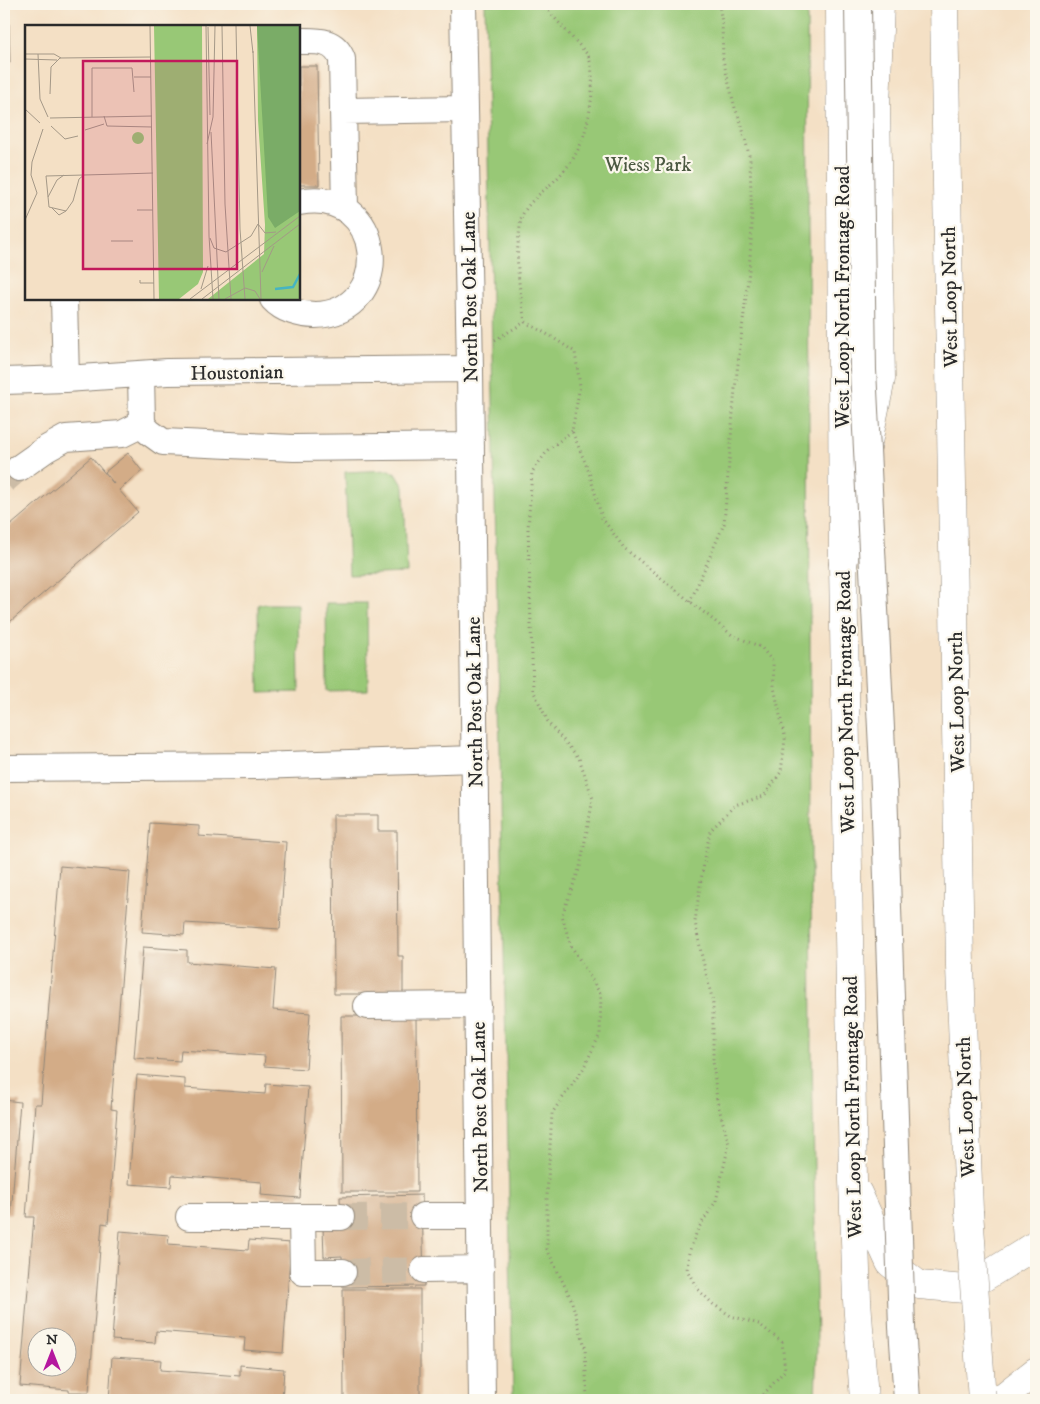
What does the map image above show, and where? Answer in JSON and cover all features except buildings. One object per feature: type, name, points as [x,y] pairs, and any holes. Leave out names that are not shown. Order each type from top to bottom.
[{"type":"main road","name":"West Loop North Frontage Road","points":[[840,4],[843,564],[852,1180],[857,1300],[864,1400]]},
{"type":"main road","points":[[843,564],[881,379],[876,106],[880,4]]},
{"type":"main road","name":"West Loop North","points":[[944,4],[960,966],[969,1211],[982,1400]]},
{"type":"main road","points":[[852,1180],[890,1263],[919,1285],[965,1290],[1036,1245]]},
{"type":"main road","points":[[849,1400],[857,1300]]},
{"type":"main road","points":[[999,1400],[1036,1371]]},
{"type":"street","name":"North Post Oak Lane","points":[[462,4],[470,362],[482,1400]]},
{"type":"street","points":[[858,4],[863,370],[884,788],[902,1326],[907,1400]]},
{"type":"street","points":[[300,41],[326,42],[340,54],[342,66],[345,208]]},
{"type":"street","points":[[343,111],[465,109]]},
{"type":"street","points":[[274,300],[290,311],[307,315],[324,315],[341,309],[355,299],[365,285],[371,269],[372,251],[367,234],[358,220],[345,208],[329,202],[312,199],[300,202]]},
{"type":"street","points":[[64,300],[66,380]]},
{"type":"street","name":"Houstonian","points":[[4,381],[66,380],[141,374],[470,362]]},
{"type":"street","points":[[141,374],[142,424],[149,432],[163,442],[294,448],[471,446]]},
{"type":"street","points":[[19,468],[66,438],[122,434],[142,424]]},
{"type":"street","points":[[5,768],[256,766],[475,759]]},
{"type":"street","points":[[367,1006],[478,1005]]},
{"type":"street","points":[[189,1217],[341,1216]]},
{"type":"street","points":[[423,1216],[480,1216]]},
{"type":"street","points":[[302,1217],[303,1272],[342,1272]]},
{"type":"street","points":[[424,1270],[480,1269]]},
{"type":"path","points":[[525,322],[518,283],[517,249],[522,217],[528,206],[561,174],[576,155],[586,128],[592,89],[592,64],[588,55],[542,4]]},
{"type":"path","points":[[690,602],[724,524],[735,389],[748,280],[752,227],[750,160],[742,122],[735,108],[723,60],[722,23],[719,4]]},
{"type":"path","points":[[470,362],[525,322]]},
{"type":"path","points":[[525,322],[575,352],[580,386],[572,431],[589,472],[602,518],[624,548],[732,635],[761,647],[773,662],[774,687],[785,739],[781,772],[764,796],[735,805],[710,830],[696,922],[702,957],[714,1002],[714,1061],[717,1101],[728,1144],[716,1201],[698,1229],[689,1252],[687,1270],[697,1288],[713,1304],[731,1316],[759,1324],[782,1342],[785,1370],[763,1395],[750,1400]]},
{"type":"path","points":[[572,431],[548,450],[532,472],[528,529],[533,690],[549,724],[579,758],[593,799],[580,867],[562,915],[570,944],[601,994],[600,1034],[583,1070],[552,1113],[547,1196],[547,1249],[571,1298],[585,1347],[587,1400]]},
{"type":"path","points":[[763,1395],[764,1400]]},
{"type":"green space","name":"Wiess Park","points":[[485,4],[807,4],[812,1053],[817,1345],[815,1400],[513,1400]]},
{"type":"green space","points":[[389,470],[397,475],[404,487],[407,573],[349,575],[345,472]]},
{"type":"green space","points":[[326,603],[367,603],[368,690],[327,691]]},
{"type":"green space","points":[[258,604],[298,604],[299,692],[259,693]]},
{"type":"tunnel","points":[[4,481],[19,468]]},
{"type":"tunnel","points":[[341,1217],[423,1216]]},
{"type":"tunnel","points":[[343,1272],[424,1270]]}]
